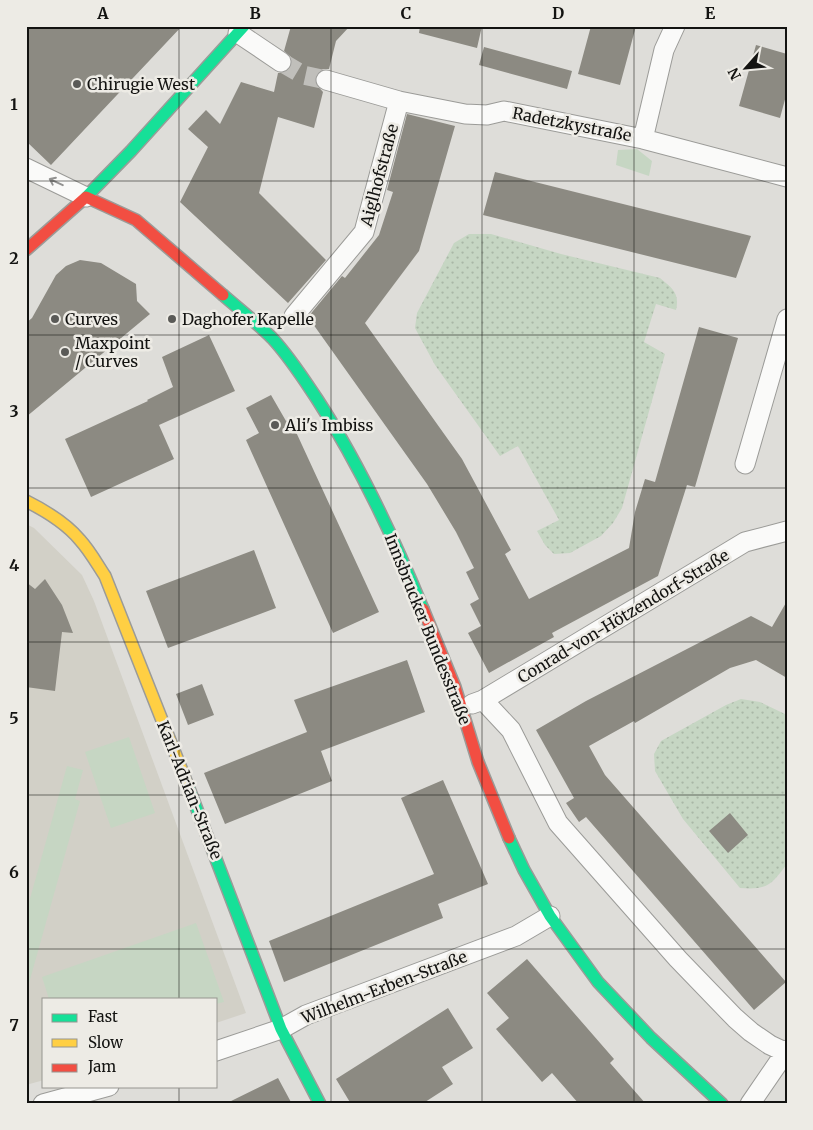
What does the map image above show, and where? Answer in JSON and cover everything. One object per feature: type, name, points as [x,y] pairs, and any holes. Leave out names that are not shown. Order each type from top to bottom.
[{"type":"main road","points":[[26,250],[132,151],[241,30]]},
{"type":"main road","name":"Innsbrucker Bundesstraße","points":[[86,196],[136,220],[272,338],[304,379],[330,420],[374,498],[397,546],[420,599],[461,707],[478,762],[502,823],[524,870],[550,916],[598,982],[651,1038],[722,1104]]},
{"type":"main road","name":"Karl-Adrian-Straße","points":[[26,501],[42,509],[67,528],[84,545],[105,576],[229,890],[281,1028],[320,1104]]},
{"type":"street","points":[[643,139],[664,50],[675,26]]},
{"type":"street","points":[[241,30],[281,62]]},
{"type":"street","name":"Radetzkystraße","points":[[326,80],[399,100],[465,114],[487,115],[504,111],[643,139],[787,177]]},
{"type":"street","name":"Aiglhofstraße","points":[[294,316],[364,232],[399,100]]},
{"type":"street","points":[[26,168],[86,196]]},
{"type":"street","points":[[745,464],[787,319]]},
{"type":"street","name":"Conrad-von-Hötzendorf-Straße","points":[[461,707],[483,700],[745,542],[787,531]]},
{"type":"street","name":"Innsbrucker Bundesstraße","points":[[483,700],[510,730],[558,823],[678,959],[736,1018],[751,1032],[786,1051]]},
{"type":"street","name":"Wilhelm-Erben-Straße","points":[[218,1050],[281,1028],[306,1015],[516,936],[550,916]]},
{"type":"street","points":[[750,1104],[786,1051]]},
{"type":"street","points":[[43,1104],[106,1093]]},
{"type":"shaded area","points":[[26,524],[34,528],[82,575],[94,601],[246,1013],[218,1022],[218,998],[42,998],[42,1081],[26,1085]]},
{"type":"green space","points":[[637,149],[652,161],[649,176],[616,165],[618,150]]},
{"type":"green space","points":[[469,234],[491,234],[561,254],[660,278],[676,295],[676,310],[656,304],[644,342],[665,354],[622,508],[613,523],[601,536],[570,553],[554,554],[545,545],[537,531],[559,520],[518,446],[500,456],[435,365],[415,328],[417,313],[454,243]]},
{"type":"green space","points":[[741,699],[760,702],[787,715],[787,864],[768,885],[757,888],[740,888],[683,819],[655,771],[654,754],[661,741],[726,705]]},
{"type":"green space","points":[[129,737],[155,813],[111,828],[85,752]]},
{"type":"green space","points":[[67,766],[83,770],[75,799],[80,801],[26,994],[26,913]]},
{"type":"green space","points":[[196,923],[224,1002],[218,1004],[218,998],[49,998],[42,977]]},
{"type":"building","name":"Chirugie West","points":[[26,26],[182,26],[51,165],[26,141]]},
{"type":"building","points":[[291,26],[350,26],[336,41],[329,69],[323,69],[315,76],[315,83],[323,92],[314,128],[278,117],[259,193],[326,260],[288,303],[180,202],[208,147],[188,129],[206,110],[220,124],[241,82],[274,92],[278,73],[286,72],[291,68],[291,57],[284,51]]},
{"type":"building","points":[[420,26],[482,26],[477,48],[419,33]]},
{"type":"building","points":[[591,26],[636,26],[620,85],[578,74]]},
{"type":"building","points":[[756,45],[787,54],[787,92],[780,118],[739,106]]},
{"type":"building","points":[[484,47],[572,71],[567,89],[479,65]]},
{"type":"building","points":[[407,114],[455,126],[419,251],[365,323],[462,459],[511,550],[505,554],[529,599],[629,548],[635,512],[645,479],[655,482],[699,327],[738,338],[695,487],[687,485],[658,576],[552,633],[554,637],[489,673],[468,633],[481,626],[470,604],[479,599],[466,572],[474,568],[456,532],[427,484],[308,317],[342,276],[345,278],[379,235],[393,192],[387,190]]},
{"type":"building","points":[[495,172],[751,236],[736,278],[483,215]]},
{"type":"building","name":"Maxpoint / Curves","points":[[80,260],[101,263],[136,284],[137,301],[150,314],[26,417],[26,323],[32,318],[56,275],[66,266]]},
{"type":"building","points":[[209,335],[235,391],[159,425],[174,459],[91,497],[65,439],[148,401],[173,387],[162,357]]},
{"type":"building","points":[[271,395],[286,421],[290,419],[379,612],[333,633],[246,440],[259,433],[246,408]]},
{"type":"building","points":[[254,550],[276,608],[168,648],[146,591]]},
{"type":"building","points":[[45,579],[62,605],[73,633],[62,632],[55,691],[26,687],[26,582],[35,589]]},
{"type":"building","points":[[787,601],[787,678],[756,660],[730,668],[635,723],[634,721],[589,746],[605,775],[786,982],[754,1010],[586,817],[579,822],[566,803],[574,798],[536,730],[586,701],[751,616],[772,627]]},
{"type":"building","points":[[407,660],[425,712],[321,751],[332,781],[225,824],[204,773],[307,732],[294,700]]},
{"type":"building","points":[[202,684],[214,715],[188,725],[176,694]]},
{"type":"building","points":[[443,780],[488,884],[438,904],[443,918],[284,982],[269,941],[434,874],[401,798]]},
{"type":"building","points":[[730,813],[748,835],[728,853],[709,831]]},
{"type":"building","points":[[527,959],[614,1059],[610,1063],[646,1104],[579,1104],[552,1073],[542,1082],[496,1029],[509,1018],[487,993]]},
{"type":"building","points":[[448,1008],[473,1048],[442,1067],[453,1084],[422,1104],[351,1104],[336,1079]]},
{"type":"building","points":[[278,1078],[292,1104],[225,1104]]},
{"type":"tunnel","points":[[281,62],[303,75],[326,80]]},
{"type":"traffic: fast","points":[[86,197],[131,151],[244,26]]},
{"type":"traffic: fast","points":[[223,295],[272,338],[290,360],[333,424],[375,501],[423,609]]},
{"type":"traffic: fast","points":[[188,786],[281,1029],[320,1104]]},
{"type":"traffic: fast","points":[[509,838],[524,870],[550,916],[598,982],[651,1038],[722,1104]]},
{"type":"traffic: slow","points":[[26,501],[48,513],[68,528],[87,549],[105,576],[188,786]]},
{"type":"traffic: jam","points":[[26,250],[86,197],[136,220],[223,295]]},
{"type":"traffic: jam","points":[[423,609],[455,687],[478,762],[509,838]]},
{"type":"place","name":"Chirugie West","points":[[77,84]]},
{"type":"place","name":"Curves","points":[[55,319]]},
{"type":"place","name":"Daghofer Kapelle","points":[[172,319]]},
{"type":"place","name":"Maxpoint / Curves","points":[[65,352]]},
{"type":"place","name":"Ali's Imbiss","points":[[275,425]]}]
